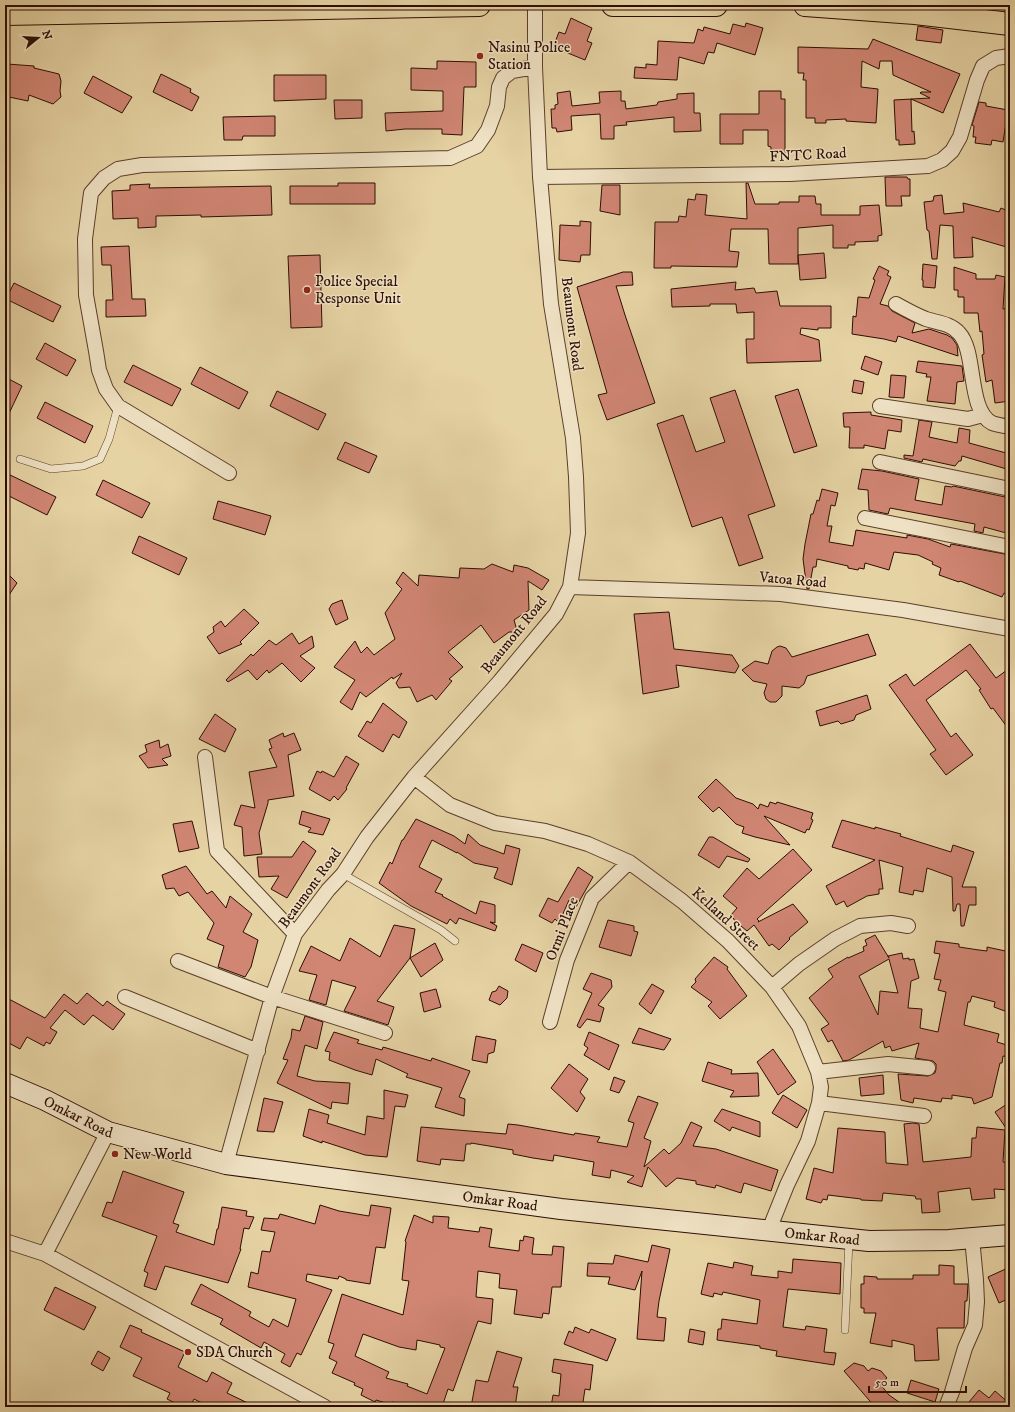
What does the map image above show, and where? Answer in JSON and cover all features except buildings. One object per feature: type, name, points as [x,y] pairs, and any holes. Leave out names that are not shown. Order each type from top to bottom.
[{"type":"highway","points":[[5,14],[479,5]]},
{"type":"highway","points":[[613,5],[716,5]]},
{"type":"highway","points":[[805,5],[916,9],[1010,24]]},
{"type":"street","name":"Beaumont Road","points":[[226,1164],[272,997],[295,934],[328,890],[343,874],[367,837],[414,777],[500,681],[556,614],[570,587],[578,533],[576,476],[573,438],[551,304],[540,177],[535,5]]},
{"type":"street","name":"FNTC Road","points":[[540,177],[790,174],[928,166],[942,160],[952,151],[960,138],[977,80],[983,66],[996,58],[1010,56]]},
{"type":"street","points":[[229,474],[118,406],[106,388],[99,370],[86,295],[85,239],[91,193],[104,178],[118,169],[142,164],[450,158],[477,146],[488,130],[497,106],[499,87],[503,78],[512,71],[536,67]]},
{"type":"street","points":[[896,304],[926,319],[947,324],[960,334],[966,349],[978,404],[983,415],[992,423],[1010,427]]},
{"type":"street","points":[[880,406],[968,419],[983,415]]},
{"type":"street","points":[[880,462],[1010,489]]},
{"type":"street","points":[[865,518],[1010,548]]},
{"type":"street","name":"Vatoa Road","points":[[570,587],[781,594],[903,610],[1010,629]]},
{"type":"street","points":[[205,757],[217,850],[295,934]]},
{"type":"street","name":"Kelland Street","points":[[414,777],[450,805],[495,823],[545,832],[588,844],[629,862],[682,901],[728,941],[772,988],[800,1026],[818,1072],[821,1088],[819,1103],[808,1141],[768,1230]]},
{"type":"street","name":"Ormi Place","points":[[550,1022],[567,960],[592,898],[629,862]]},
{"type":"street","points":[[772,988],[799,964],[835,939],[860,926],[891,923],[908,926]]},
{"type":"street","points":[[178,961],[272,997],[385,1033]]},
{"type":"street","points":[[125,997],[258,1051]]},
{"type":"street","points":[[818,1072],[888,1064],[928,1068]]},
{"type":"street","name":"Omkar Road","points":[[5,1083],[45,1100],[108,1132],[226,1164],[561,1209],[869,1241],[949,1240],[1010,1235]]},
{"type":"street","points":[[819,1103],[924,1116]]},
{"type":"street","points":[[45,1254],[108,1132]]},
{"type":"street","points":[[946,1407],[965,1348],[975,1324],[977,1287],[972,1238]]},
{"type":"street","points":[[5,1241],[45,1254],[325,1407]]},
{"type":"lane","points":[[20,459],[51,469],[82,466],[100,459],[109,439],[118,406]]},
{"type":"lane","points":[[343,874],[441,930],[455,941]]},
{"type":"lane","points":[[845,1330],[850,1238]]},
{"type":"place","name":"Nasinu Police Station","points":[[480,56]]},
{"type":"place","name":"Police Special Response Unit","points":[[307,290]]},
{"type":"place","name":"New World","points":[[115,1154]]},
{"type":"place","name":"SDA Church","points":[[188,1352]]}]
